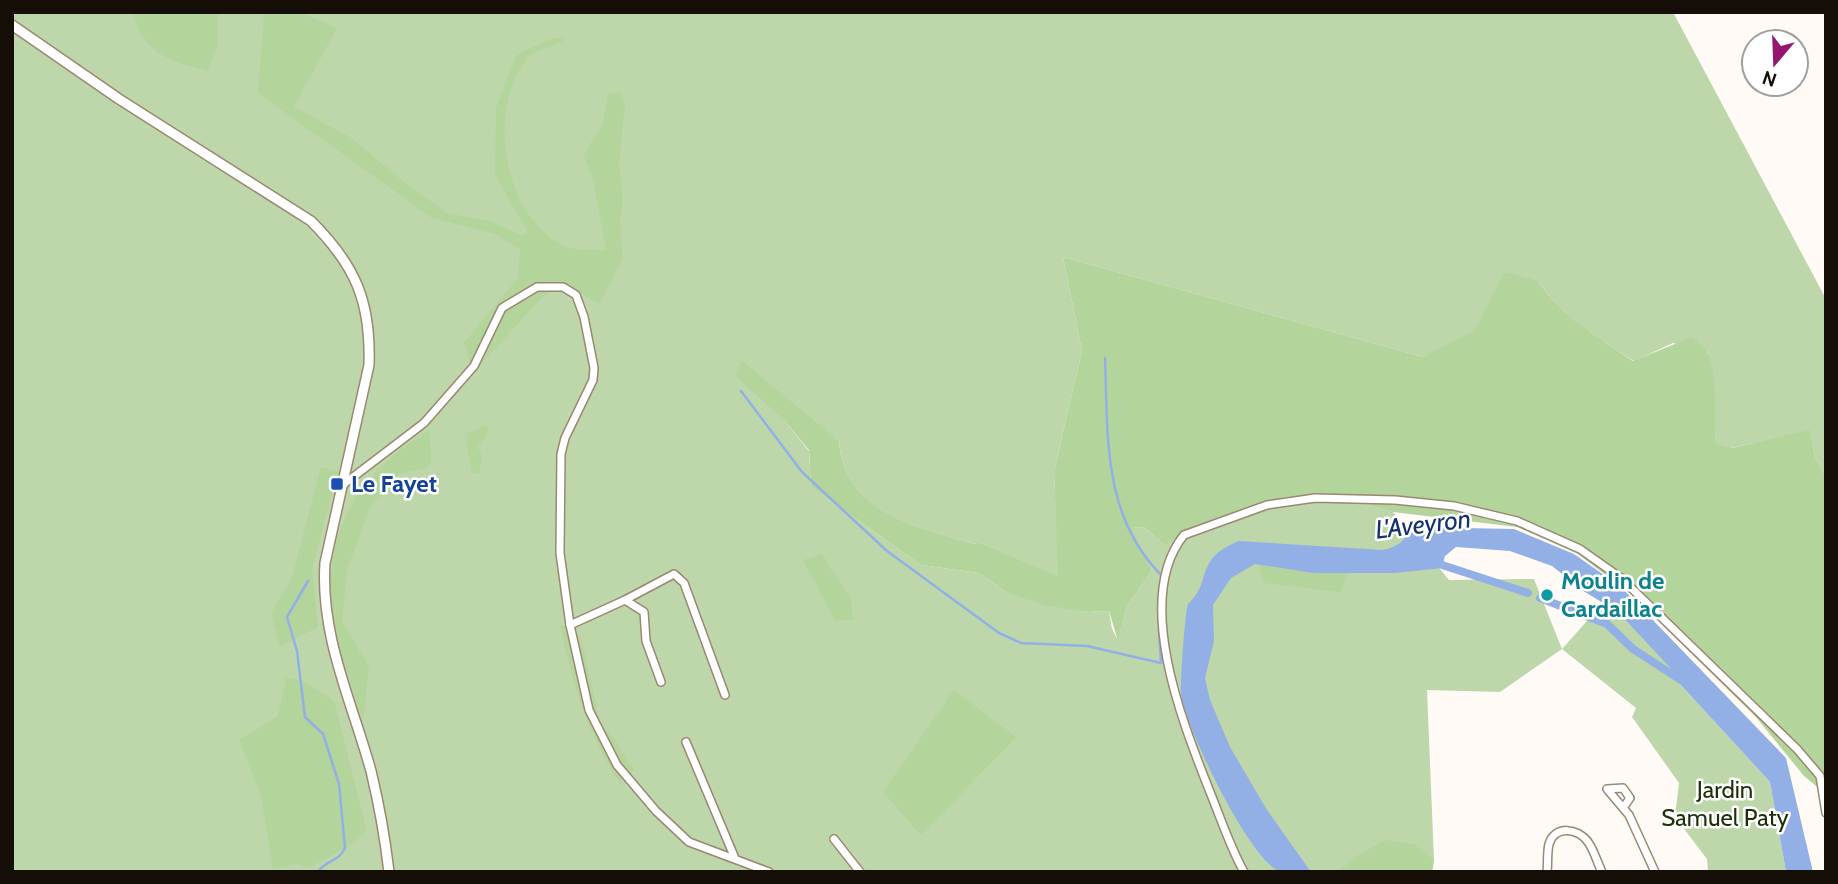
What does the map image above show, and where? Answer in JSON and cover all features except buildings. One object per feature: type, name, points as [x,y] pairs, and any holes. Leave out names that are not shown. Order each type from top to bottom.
[{"type":"street","points":[[12,25],[161,127],[287,203],[311,221],[341,254],[360,289],[370,338],[365,389],[326,563],[325,616],[370,772],[389,872]]},
{"type":"street","points":[[344,484],[424,423],[474,366],[502,308],[537,287],[563,287],[576,295],[584,317],[594,368],[593,380],[565,438],[561,454],[560,553],[570,625],[590,709],[617,765],[656,811],[689,842],[734,856],[769,872]]},
{"type":"street","points":[[1244,872],[1172,690],[1164,642],[1167,576],[1176,544],[1184,535],[1267,505],[1315,498],[1395,500],[1454,506],[1517,521],[1580,549],[1621,578],[1797,749],[1820,776],[1826,813]]},
{"type":"street","points":[[570,625],[625,600],[664,577],[674,575],[684,583],[725,695]]},
{"type":"street","points":[[625,600],[644,612],[646,640],[661,681]]},
{"type":"street","points":[[686,742],[734,856]]},
{"type":"street","points":[[1623,808],[1655,872]]},
{"type":"street","points":[[1547,872],[1549,844],[1556,834],[1566,829],[1578,833],[1587,841],[1602,872]]},
{"type":"street","points":[[834,839],[860,872]]},
{"type":"green space","points":[[12,12],[1673,12],[1826,299],[1826,477],[1815,457],[1810,431],[1731,448],[1716,443],[1708,352],[1673,343],[1634,361],[1569,316],[1538,281],[1475,336],[1423,357],[1063,257],[1082,351],[1054,471],[1059,577],[979,542],[974,544],[929,531],[887,514],[855,486],[844,466],[839,441],[799,411],[784,420],[809,451],[811,487],[921,565],[979,573],[1006,592],[1088,612],[1109,611],[1112,629],[1118,640],[1127,606],[1152,571],[1130,528],[1144,527],[1166,546],[1175,538],[1260,504],[1327,494],[1393,512],[1449,580],[1534,579],[1562,649],[1500,692],[1427,690],[1434,860],[1432,872],[12,872]]},
{"type":"green space","points":[[133,12],[218,12],[218,44],[208,71],[182,64],[151,47],[144,38]]},
{"type":"green space","points":[[264,12],[299,12],[337,28],[294,107],[350,137],[404,182],[447,213],[493,222],[520,235],[528,233],[495,174],[496,108],[517,54],[551,39],[563,37],[564,42],[530,56],[516,77],[507,103],[504,131],[507,161],[515,189],[528,214],[546,234],[568,247],[606,250],[594,184],[584,154],[603,123],[608,94],[620,92],[625,105],[619,163],[623,201],[620,221],[623,258],[599,304],[564,284],[543,296],[473,373],[464,343],[518,278],[520,249],[495,234],[432,218],[258,93]]},
{"type":"green space","points":[[1063,257],[1423,357],[1474,331],[1505,272],[1538,281],[1569,316],[1633,361],[1692,337],[1707,351],[1711,362],[1716,443],[1732,448],[1810,430],[1815,457],[1826,477],[1826,794],[1804,776],[1755,716],[1632,595],[1578,554],[1517,527],[1393,512],[1327,494],[1260,504],[1176,538],[1166,546],[1144,527],[1131,528],[1152,571],[1127,606],[1118,641],[1109,611],[1088,612],[1044,605],[1006,592],[979,573],[921,565],[811,487],[809,450],[784,420],[735,376],[742,361],[839,441],[844,466],[855,486],[869,501],[887,513],[929,531],[974,544],[979,542],[1058,576],[1054,471],[1082,351]]},
{"type":"green space","points":[[487,425],[488,432],[478,447],[482,457],[479,473],[472,473],[465,434]]},
{"type":"green space","points":[[430,430],[431,462],[426,469],[401,473],[372,503],[347,570],[342,621],[369,667],[363,724],[334,621],[332,561],[349,509],[364,486],[404,447]]},
{"type":"green space","points":[[321,467],[338,471],[312,569],[318,627],[280,647],[271,614],[292,577]]},
{"type":"green space","points":[[822,554],[851,599],[853,620],[835,620],[803,560]]},
{"type":"green space","points":[[1259,565],[1313,573],[1348,572],[1341,592],[1264,583]]},
{"type":"green space","name":"Jardin Samuel Paty","points":[[1603,603],[1647,639],[1668,662],[1679,683],[1770,782],[1786,872],[1708,872],[1707,859],[1672,813],[1671,808],[1676,808],[1679,783],[1632,717],[1636,708],[1562,649]]},
{"type":"green space","points":[[565,625],[581,637],[600,724],[614,738],[634,770],[620,783],[598,745],[582,708],[560,626]]},
{"type":"green space","points":[[286,678],[302,680],[334,701],[367,831],[345,848],[309,868],[298,864],[273,870],[261,796],[239,740],[278,716]]},
{"type":"green space","points":[[954,690],[1016,737],[921,835],[883,792]]},
{"type":"green space","points":[[1385,840],[1415,845],[1434,860],[1432,872],[1338,872],[1355,857]]},
{"type":"water","points":[[1411,527],[1514,529],[1574,554],[1621,587],[1786,758],[1813,872],[1786,872],[1770,782],[1618,612],[1585,592],[1552,566],[1510,551],[1456,547],[1445,556],[1442,568],[1395,573],[1313,573],[1255,564],[1231,578],[1213,605],[1214,641],[1205,678],[1210,700],[1230,747],[1267,810],[1311,872],[1282,872],[1266,861],[1236,819],[1206,762],[1185,711],[1181,687],[1188,604],[1200,587],[1215,555],[1239,541],[1383,550],[1400,543]]},
{"type":"waterway","points":[[1105,358],[1109,445],[1118,501],[1128,528],[1142,553],[1162,576],[1161,584]]},
{"type":"waterway","points":[[741,391],[802,472],[887,551],[999,633],[1021,643],[1087,646],[1161,663],[1159,629]]},
{"type":"waterway","points":[[1436,563],[1528,593]]},
{"type":"waterway","points":[[308,581],[287,617],[297,651],[305,717],[323,734],[339,784],[345,848],[318,872]]},
{"type":"waterway","points":[[1540,598],[1607,624],[1633,649],[1687,684]]},
{"type":"place","name":"Le Fayet","points":[[337,484]]},
{"type":"place","name":"Moulin de Cardaillac","points":[[1547,595]]},
{"type":"water label","name":"L'Aveyron","points":[[1423,524]]}]
